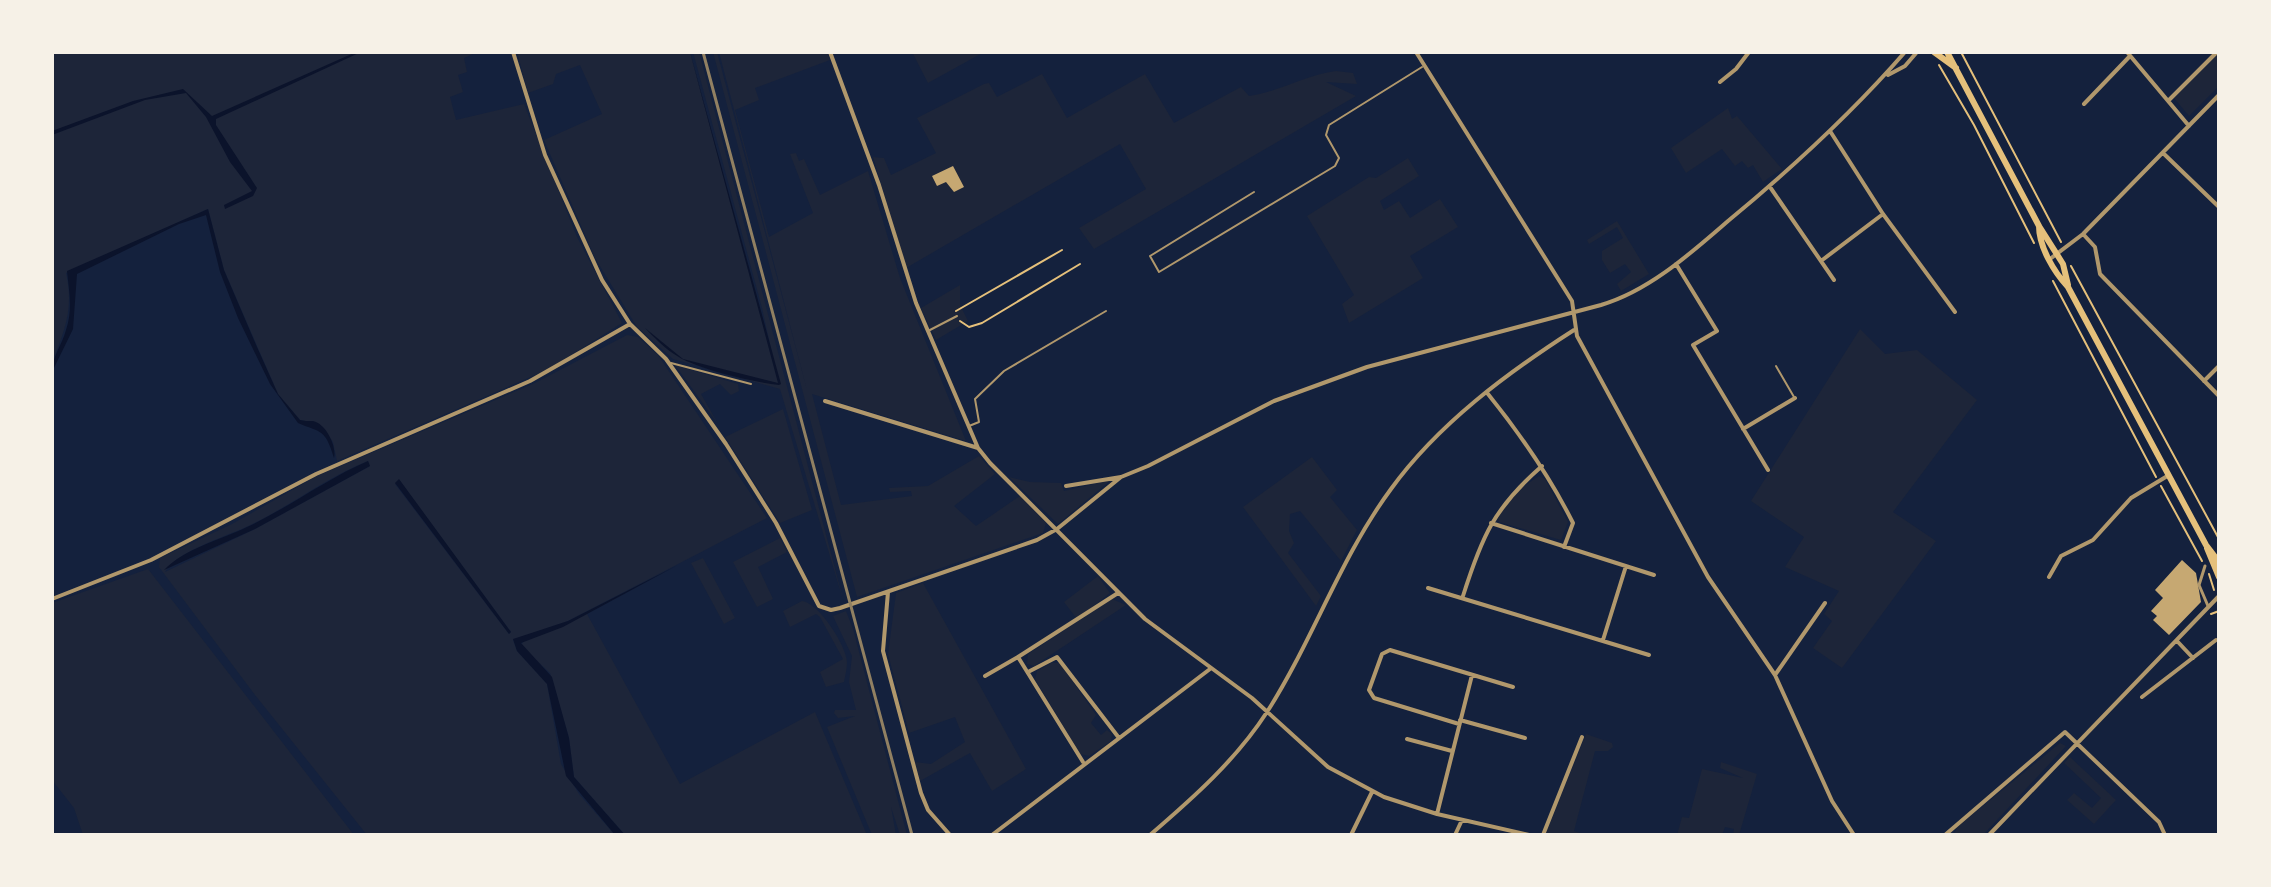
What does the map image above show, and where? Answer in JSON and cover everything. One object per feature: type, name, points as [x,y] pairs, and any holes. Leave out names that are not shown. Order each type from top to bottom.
[{"type":"main road","points":[[1947,52],[2039,226],[2068,274],[2068,287]]},
{"type":"main road","points":[[1933,55],[1956,68]]},
{"type":"main road","points":[[2039,226],[2039,237],[2050,259],[2169,475],[2206,545],[2219,577]]},
{"type":"main road","points":[[2206,545],[2219,562]]},
{"type":"street","points":[[513,52],[537,134],[594,264],[630,324],[670,364],[762,500],[816,603],[831,610],[1024,546],[1057,529],[1121,477],[1292,393],[1429,348],[1618,300],[1676,264],[1770,187],[1830,131],[1905,52]]},
{"type":"street","points":[[830,52],[865,145],[901,264],[978,448],[1118,593],[1162,633],[1267,711],[1328,767],[1372,792],[1437,814],[1529,835]]},
{"type":"street","points":[[1416,52],[1570,298],[1574,330],[1708,577],[1775,675],[1832,801],[1854,835]]},
{"type":"street","points":[[1720,82],[1736,69],[1749,52]]},
{"type":"street","points":[[1885,76],[1896,73],[1917,52]]},
{"type":"street","points":[[2169,100],[2217,52]]},
{"type":"street","points":[[2084,104],[2129,54],[2189,126]]},
{"type":"street","points":[[2050,259],[2066,250],[2083,234],[2219,95]]},
{"type":"street","points":[[1830,131],[1883,214],[1955,312]]},
{"type":"street","points":[[2163,153],[2219,207]]},
{"type":"street","points":[[1770,187],[1834,280]]},
{"type":"street","points":[[1821,261],[1883,214]]},
{"type":"street","points":[[2083,234],[2095,247],[2100,274],[2219,396]]},
{"type":"street","points":[[1676,264],[1717,331],[1693,345],[1768,470]]},
{"type":"street","points":[[52,599],[151,560],[316,474],[530,381],[630,324]]},
{"type":"street","points":[[1150,835],[1212,779],[1267,711],[1356,542],[1416,456],[1488,394],[1574,330]]},
{"type":"street","points":[[2204,381],[2219,366]]},
{"type":"street","points":[[1488,394],[1527,442],[1573,523],[1564,547]]},
{"type":"street","points":[[1743,429],[1795,398]]},
{"type":"street","points":[[825,401],[978,448]]},
{"type":"street","points":[[1463,596],[1491,523],[1502,504],[1542,466]]},
{"type":"street","points":[[2049,577],[2061,556],[2093,540],[2131,498],[2169,475]]},
{"type":"street","points":[[1066,486],[1121,477]]},
{"type":"street","points":[[1491,523],[1654,575]]},
{"type":"street","points":[[1603,640],[1626,566]]},
{"type":"street","points":[[2205,566],[2199,585],[2209,608]]},
{"type":"street","points":[[1428,588],[1463,596],[1649,655]]},
{"type":"street","points":[[888,592],[883,651],[921,793],[928,810],[950,835]]},
{"type":"street","points":[[985,676],[1118,593]]},
{"type":"street","points":[[1989,835],[2219,596]]},
{"type":"street","points":[[1775,675],[1825,603]]},
{"type":"street","points":[[2142,697],[2216,640]]},
{"type":"street","points":[[2177,641],[2193,658]]},
{"type":"street","points":[[1513,687],[1390,650],[1382,654],[1369,690],[1374,698],[1525,738]]},
{"type":"street","points":[[1018,657],[1083,762]]},
{"type":"street","points":[[1028,672],[1057,657],[1119,738]]},
{"type":"street","points":[[992,835],[1083,762],[1210,669]]},
{"type":"street","points":[[1437,814],[1472,675]]},
{"type":"street","points":[[1945,835],[2065,732],[2159,822],[2165,835]]},
{"type":"street","points":[[1543,835],[1582,737]]},
{"type":"street","points":[[1407,739],[1452,751]]},
{"type":"street","points":[[1351,835],[1372,792]]},
{"type":"street","points":[[1455,835],[1462,820]]},
{"type":"lane","points":[[1254,192],[1150,256],[1159,272],[1335,166],[1339,158],[1326,135],[1329,125],[1425,66]]},
{"type":"lane","points":[[969,426],[979,422],[975,399],[992,380],[1063,333],[1106,311]]},
{"type":"lane","points":[[927,332],[957,316]]},
{"type":"lane","points":[[670,364],[675,362],[751,384]]},
{"type":"lane","points":[[1776,366],[1795,398]]},
{"type":"path","points":[[1961,52],[2066,250],[2071,265],[2219,539]]},
{"type":"path","points":[[1933,55],[1947,76],[2034,244]]},
{"type":"path","points":[[1062,250],[956,311],[962,326],[982,323],[1080,264]]},
{"type":"path","points":[[2050,276],[2219,596]]},
{"type":"shaded area","points":[[52,52],[477,52],[464,58],[467,72],[458,75],[463,92],[450,97],[456,120],[524,104],[577,237],[622,323],[549,369],[337,461],[333,442],[319,424],[300,420],[278,394],[224,270],[208,209],[66,273],[69,297],[67,319],[52,362]]},
{"type":"shaded area","points":[[361,52],[216,119],[216,125],[257,188],[253,196],[225,209],[224,205],[252,191],[230,162],[206,117],[186,93],[145,100],[52,135],[52,131],[133,101],[183,89],[212,116]]},
{"type":"shaded area","points":[[517,52],[690,52],[779,385],[762,308],[693,52],[699,52],[844,603],[780,389],[673,359],[637,327],[595,258],[544,140],[602,114],[580,65],[556,74],[553,84],[528,93]]},
{"type":"shaded area","points":[[690,52],[779,385],[740,378],[683,360],[645,328],[683,359],[778,383]]},
{"type":"shaded area","points":[[713,52],[717,52],[807,390],[719,52],[827,52],[830,60],[755,88],[759,100],[735,110],[769,237],[813,213],[790,154],[796,153],[799,161],[804,159],[820,195],[868,171],[900,278],[966,441],[812,394],[841,505],[912,496],[911,491],[890,492],[889,488],[928,486],[979,456],[995,474],[954,506],[976,526],[1020,496],[1046,523],[1043,533],[857,597]]},
{"type":"shaded area","points":[[912,52],[984,52],[928,83]]},
{"type":"shaded area","points":[[2219,53],[2219,86],[2189,116],[2174,98]]},
{"type":"shaded area","points":[[1336,71],[1353,73],[1357,84],[1326,82],[1356,96],[1094,249],[1079,228],[1146,189],[1120,144],[906,268],[873,157],[884,158],[891,175],[936,153],[917,118],[984,84],[989,83],[997,97],[1042,74],[1067,118],[1145,74],[1174,123],[1241,87],[1249,96]]},
{"type":"shaded area","points":[[1728,108],[1732,119],[1737,116],[1782,169],[1763,182],[1753,165],[1748,168],[1742,161],[1735,166],[1722,149],[1686,173],[1671,148]]},
{"type":"shaded area","points":[[1408,158],[1419,176],[1380,201],[1384,210],[1399,201],[1410,218],[1440,199],[1458,227],[1410,256],[1423,278],[1349,323],[1342,304],[1354,295],[1307,216],[1369,177],[1376,178]]},
{"type":"shaded area","points":[[208,209],[224,270],[278,394],[300,420],[318,423],[327,431],[334,458],[325,436],[298,423],[270,384],[220,272],[206,215],[179,224],[77,274],[73,329],[52,372],[69,315],[67,271]]},
{"type":"shaded area","points":[[1617,221],[1649,274],[1621,291],[1617,284],[1631,272],[1625,264],[1610,273],[1602,260],[1602,251],[1623,238],[1617,227],[1589,244],[1587,240]]},
{"type":"shaded area","points":[[960,285],[960,305],[968,321],[936,340],[921,308]]},
{"type":"shaded area","points":[[1860,329],[1885,354],[1917,350],[1977,400],[1893,512],[1936,541],[1842,668],[1813,648],[1832,621],[1824,614],[1839,591],[1785,567],[1804,537],[1751,501]]},
{"type":"shaded area","points":[[627,335],[638,337],[658,355],[767,518],[568,621],[513,640],[517,651],[547,684],[561,764],[579,794],[615,835],[367,835],[255,695],[159,567],[160,558],[232,524],[317,476],[535,383]],"holes":[[[368,461],[370,466],[255,529],[165,572],[190,551],[262,519]],[[399,480],[511,632],[509,634],[395,484]]]},
{"type":"shaded area","points":[[675,365],[738,384],[739,391],[731,395],[720,384],[701,394],[718,424]]},
{"type":"shaded area","points":[[783,409],[812,510],[780,523],[725,437]]},
{"type":"shaded area","points":[[1312,457],[1337,490],[1330,497],[1357,530],[1341,561],[1300,511],[1290,514],[1289,531],[1294,543],[1288,553],[1321,596],[1316,606],[1243,507]]},
{"type":"shaded area","points":[[368,461],[370,466],[255,529],[164,570],[192,551],[237,532]]},
{"type":"shaded area","points":[[1539,476],[1545,479],[1568,522],[1561,540],[1499,522],[1497,516],[1521,488]]},
{"type":"shaded area","points":[[1009,477],[1030,482],[1061,483],[1064,491],[1111,480],[1058,524]]},
{"type":"shaded area","points":[[399,479],[511,632],[509,634],[395,483]]},
{"type":"shaded area","points":[[780,538],[787,552],[758,567],[773,599],[757,607],[733,562]]},
{"type":"shaded area","points":[[703,558],[735,618],[724,624],[691,563]]},
{"type":"shaded area","points":[[676,566],[563,627],[521,643],[552,677],[569,738],[574,777],[625,835],[615,835],[566,776],[547,684],[517,651],[513,639],[568,621]]},
{"type":"shaded area","points":[[148,569],[354,835],[83,835],[74,808],[52,780],[52,603]]},
{"type":"shaded area","points":[[1098,576],[1110,593],[1077,619],[1064,602]]},
{"type":"shaded area","points":[[923,583],[1026,769],[992,791],[970,753],[920,781],[915,762],[931,764],[965,742],[955,717],[909,733],[888,654],[896,593]]},
{"type":"shaded area","points":[[1112,599],[1126,605],[1034,666],[1027,664],[1028,654]]},
{"type":"shaded area","points":[[802,601],[816,609],[842,646],[847,662],[844,682],[826,687],[820,672],[843,659],[820,617],[816,614],[790,627],[783,611]]},
{"type":"shaded area","points":[[846,611],[907,835],[900,835],[891,807],[896,835],[872,835],[827,727],[855,716],[838,718],[835,710],[856,710],[849,682],[852,656],[833,616]]},
{"type":"shaded area","points":[[587,614],[680,784],[815,712],[867,835],[625,835],[574,777],[569,738],[550,673],[521,646],[524,640]]},
{"type":"shaded area","points":[[1051,663],[1060,663],[1096,715],[1091,723],[1101,735],[1107,730],[1112,734],[1111,741],[1089,756],[1080,754],[1035,679],[1037,671]]},
{"type":"shaded area","points":[[1586,734],[1612,743],[1613,747],[1608,751],[1595,751],[1574,831],[1586,835],[1546,833]]},
{"type":"shaded area","points":[[2060,743],[2066,746],[1983,835],[1954,835],[1957,827]]},
{"type":"shaded area","points":[[2070,757],[2116,800],[2094,824],[2067,800],[2074,793],[2092,808],[2101,798],[2064,763]]},
{"type":"shaded area","points":[[1721,762],[1757,774],[1739,835],[1733,835],[1734,829],[1725,827],[1722,835],[1677,835],[1682,817],[1689,818],[1702,769],[1743,778],[1720,768]]},
{"type":"building","points":[[953,166],[964,187],[954,192],[946,182],[937,186],[932,176]]},
{"type":"building","points":[[2182,560],[2196,573],[2201,602],[2169,635],[2153,620],[2157,616],[2151,611],[2163,598],[2155,590]]},
{"type":"railway","points":[[703,52],[912,835]]}]
